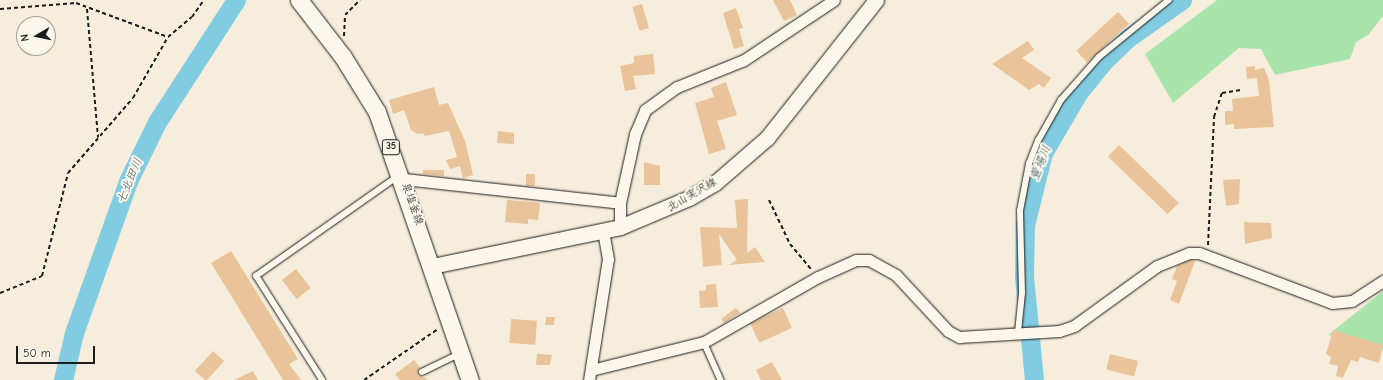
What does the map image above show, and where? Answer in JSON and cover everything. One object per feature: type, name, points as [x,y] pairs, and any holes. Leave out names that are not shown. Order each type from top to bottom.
[{"type":"main road","name":"泉塩釜線","points":[[299,0],[343,57],[377,112],[402,177],[470,380]]},
{"type":"street","points":[[620,227],[620,203],[635,134],[645,110],[677,87],[744,60],[834,0]]},
{"type":"street","name":"北山実沢線","points":[[432,266],[620,227],[689,198],[743,161],[797,104],[876,0]]},
{"type":"street","points":[[402,177],[620,203]]},
{"type":"street","points":[[603,230],[608,259],[590,375],[704,342],[818,277],[844,264],[869,260],[896,275],[959,337],[1060,331],[1074,326],[1157,266],[1189,253],[1206,256],[1332,303],[1352,300],[1383,281]]},
{"type":"lane","points":[[1021,333],[1022,293],[1020,211],[1029,164],[1038,141],[1061,100],[1099,56],[1169,0]]},
{"type":"lane","points":[[322,380],[256,276],[402,177]]},
{"type":"lane","points":[[704,342],[721,380]]},
{"type":"lane","points":[[422,372],[462,353]]},
{"type":"path","points":[[0,293],[42,276],[62,188],[68,173],[133,98],[168,37],[192,17],[204,0]]},
{"type":"path","points":[[343,57],[345,15],[360,0]]},
{"type":"path","points":[[0,9],[76,3],[87,9],[168,37]]},
{"type":"path","points":[[87,9],[98,138]]},
{"type":"path","points":[[1206,256],[1212,213],[1214,117],[1222,93],[1241,90]]},
{"type":"path","points":[[769,200],[790,244],[818,277]]},
{"type":"path","points":[[364,380],[451,320]]},
{"type":"green space","points":[[1217,0],[1383,0],[1383,16],[1369,34],[1356,42],[1350,59],[1275,75],[1261,49],[1239,48],[1173,103],[1145,54]]},
{"type":"green space","points":[[1383,291],[1383,350],[1328,335]]},
{"type":"building","points":[[773,0],[790,0],[797,15],[784,21]]},
{"type":"building","points":[[642,4],[649,28],[639,31],[632,7]]},
{"type":"building","points":[[736,8],[743,28],[739,29],[744,46],[734,49],[723,13]]},
{"type":"building","points":[[1118,12],[1129,24],[1087,63],[1076,51]]},
{"type":"building","points":[[1028,41],[1034,50],[1022,58],[1051,78],[1044,88],[1039,84],[1029,90],[992,64]]},
{"type":"building","points":[[653,54],[655,74],[633,76],[636,89],[625,91],[620,66],[634,63],[634,56]]},
{"type":"building","points":[[1255,66],[1255,70],[1264,68],[1269,80],[1274,127],[1234,129],[1234,124],[1225,125],[1225,111],[1233,111],[1232,99],[1259,96],[1257,78],[1247,79],[1246,67]]},
{"type":"building","points":[[726,82],[737,115],[717,121],[726,149],[709,154],[695,103],[714,97],[711,88]]},
{"type":"building","points":[[434,87],[439,105],[448,103],[465,141],[473,175],[463,178],[460,166],[450,169],[446,160],[457,157],[449,131],[425,136],[423,133],[417,134],[411,130],[404,110],[393,114],[389,100]]},
{"type":"building","points":[[498,131],[514,133],[514,144],[497,143]]},
{"type":"building","points":[[1119,145],[1179,203],[1168,214],[1108,157]]},
{"type":"building","points":[[644,162],[660,166],[660,185],[644,185]]},
{"type":"building","points":[[423,170],[444,170],[444,176],[423,174]]},
{"type":"building","points":[[526,174],[535,174],[535,186],[526,186]]},
{"type":"building","points":[[1240,179],[1239,204],[1226,206],[1223,180]]},
{"type":"building","points":[[748,199],[747,253],[755,247],[765,262],[729,265],[737,260],[719,234],[722,265],[703,267],[700,227],[737,228],[735,200]]},
{"type":"building","points":[[507,200],[540,203],[538,220],[528,219],[528,224],[505,222]]},
{"type":"building","points":[[1244,222],[1271,223],[1272,238],[1245,244]]},
{"type":"building","points":[[231,251],[298,359],[289,364],[301,380],[283,380],[211,263]]},
{"type":"building","points":[[1190,260],[1195,261],[1179,304],[1170,300],[1177,281],[1172,279],[1177,266]]},
{"type":"building","points":[[296,269],[311,288],[297,299],[282,280]]},
{"type":"building","points":[[716,284],[718,307],[700,308],[699,291],[706,290],[706,285]]},
{"type":"building","points":[[736,308],[740,313],[724,323],[721,319]]},
{"type":"building","points":[[783,308],[792,328],[759,343],[750,323]]},
{"type":"building","points":[[546,317],[555,317],[554,325],[545,325]]},
{"type":"building","points":[[511,319],[537,321],[535,345],[509,343]]},
{"type":"building","points":[[1333,330],[1383,345],[1379,363],[1360,357],[1358,362],[1351,360],[1343,378],[1336,376],[1338,366],[1329,364],[1331,357],[1326,354]]},
{"type":"building","points":[[213,351],[224,361],[207,380],[205,380],[195,371]]},
{"type":"building","points":[[537,354],[552,355],[550,365],[536,365]]},
{"type":"building","points":[[1110,354],[1138,361],[1134,377],[1106,370]]},
{"type":"building","points":[[414,360],[420,368],[418,374],[428,380],[400,380],[395,374]]},
{"type":"building","points":[[772,362],[782,380],[761,380],[756,370]]},
{"type":"building","points":[[253,371],[258,380],[234,380]]},
{"type":"waterway","name":"七北田川","points":[[63,380],[74,333],[128,181],[157,122],[236,0]]},
{"type":"waterway","name":"萱場川","points":[[1034,380],[1024,276],[1025,225],[1043,153],[1078,93],[1102,63],[1128,38],[1182,0]]}]
